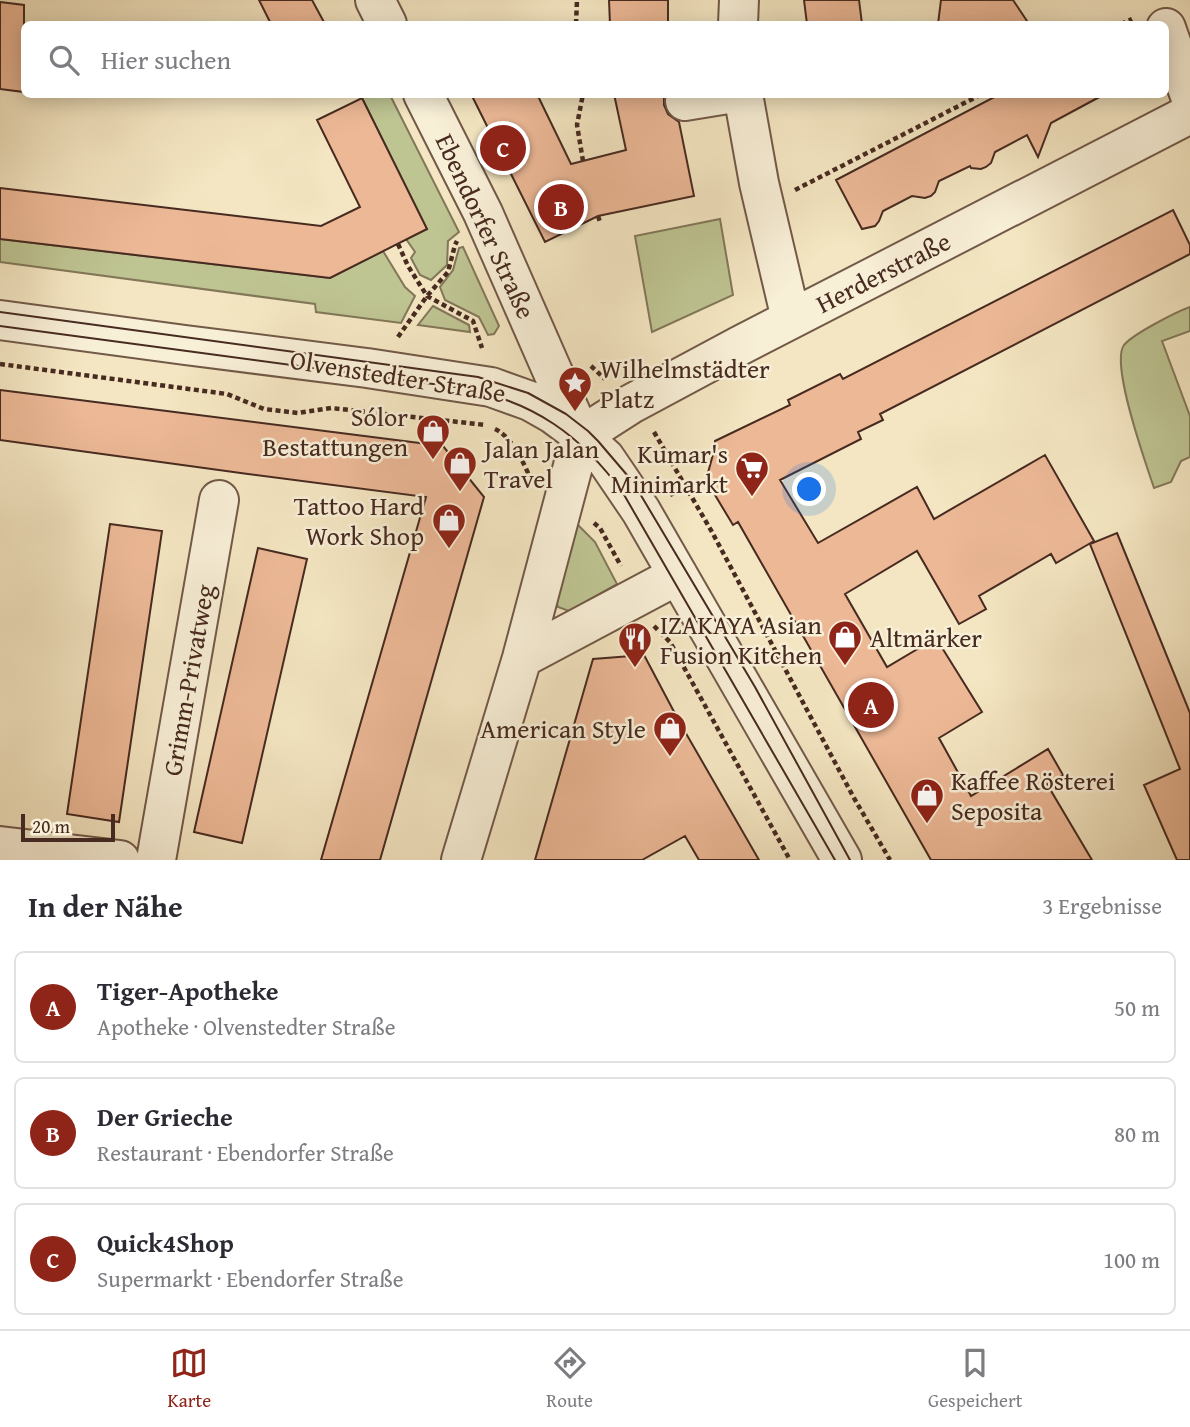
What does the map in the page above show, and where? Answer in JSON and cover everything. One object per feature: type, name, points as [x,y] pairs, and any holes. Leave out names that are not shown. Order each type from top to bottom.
[{"type":"street","points":[[375,0],[386,21]]},
{"type":"street","points":[[738,0],[738,21]]},
{"type":"street","points":[[1156,0],[1163,21]]},
{"type":"street","points":[[1169,37],[1190,96]]},
{"type":"street","name":"Ebendorfer Straße","points":[[425,98],[483,214],[581,436]]},
{"type":"street","points":[[685,101],[703,98]]},
{"type":"street","points":[[744,98],[759,183],[791,319]]},
{"type":"street","name":"Herderstraße","points":[[581,436],[631,404],[791,319],[1190,114]]},
{"type":"street","name":"Olvenstedter Straße","points":[[0,320],[474,384],[530,401],[552,414],[597,450],[641,512],[842,860]]},
{"type":"street","points":[[461,860],[522,658],[581,436]]},
{"type":"street","name":"Grimm-Privatweg","points":[[156,860],[219,500]]},
{"type":"street","points":[[522,658],[678,575]]},
{"type":"street","points":[[0,846],[120,860]]},
{"type":"path","points":[[576,21],[577,0]]},
{"type":"path","points":[[582,98],[577,125],[583,161]]},
{"type":"path","points":[[788,193],[974,98]]},
{"type":"path","points":[[598,216],[600,222]]},
{"type":"path","points":[[398,337],[448,272],[459,238]]},
{"type":"path","points":[[398,244],[427,296],[472,321],[482,348]]},
{"type":"path","name":"Olvenstedter Straße","points":[[0,364],[228,394],[264,409],[298,413],[331,408],[486,425],[500,431],[511,444],[533,484]]},
{"type":"path","points":[[653,431],[712,532],[890,860]]},
{"type":"path","points":[[590,520],[600,528],[625,572]]},
{"type":"path","points":[[654,625],[670,642],[790,860]]},
{"type":"green space","points":[[362,98],[392,98],[459,232],[448,241],[447,265],[431,280],[420,275],[411,258],[415,252],[406,239],[427,229]]},
{"type":"green space","points":[[720,219],[733,295],[652,332],[635,236]]},
{"type":"green space","points":[[0,239],[330,278],[383,251],[405,287],[415,296],[401,323],[316,312],[315,304],[0,262]]},
{"type":"green space","points":[[463,247],[499,326],[494,334],[488,335],[479,317],[445,300],[440,287],[453,270],[459,248]]},
{"type":"green space","points":[[433,306],[469,325],[470,332],[418,325]]},
{"type":"green space","points":[[1190,307],[1190,331],[1162,341],[1190,416],[1190,457],[1181,461],[1171,482],[1154,488],[1125,392],[1121,356],[1124,345],[1136,335]]},
{"type":"green space","points":[[575,522],[595,542],[617,584],[569,611],[558,607],[553,590]]},
{"type":"building","points":[[259,0],[312,0],[323,21],[270,21]]},
{"type":"building","points":[[609,0],[668,0],[668,21],[610,21]]},
{"type":"building","points":[[804,0],[859,0],[862,21],[807,21]]},
{"type":"building","points":[[941,0],[1013,0],[1027,21],[938,21]]},
{"type":"building","points":[[0,2],[24,5],[24,21],[21,21],[21,92],[0,89]]},
{"type":"building","points":[[362,98],[427,229],[330,278],[0,239],[0,188],[321,226],[360,207],[317,120]]},
{"type":"building","points":[[473,98],[539,98],[571,164],[626,150],[615,98],[664,98],[668,114],[679,122],[694,196],[598,216],[545,242]]},
{"type":"building","points":[[992,98],[1098,98],[1051,123],[1038,157],[1027,135],[995,152],[991,163],[986,167],[981,169],[970,166],[939,181],[931,196],[912,196],[883,211],[875,226],[862,229],[836,180]]},
{"type":"building","points":[[1173,210],[1190,245],[1190,254],[880,414],[883,420],[858,432],[861,439],[780,480],[818,543],[917,487],[934,519],[1045,455],[1094,541],[1056,563],[1051,554],[979,596],[986,609],[959,624],[917,551],[845,594],[887,667],[936,638],[982,712],[939,738],[971,796],[1048,749],[1063,775],[1047,784],[1092,860],[931,860],[738,522],[733,525],[706,480],[715,441],[790,405],[788,400],[840,374],[843,379]]},
{"type":"building","points":[[0,390],[443,446],[484,497],[380,860],[321,860],[426,497],[0,440]]},
{"type":"building","points":[[110,524],[162,531],[119,822],[67,814]]},
{"type":"building","points":[[1117,533],[1190,713],[1190,860],[1177,860],[1144,785],[1180,769],[1090,544]]},
{"type":"building","points":[[258,548],[307,559],[242,843],[194,832]]},
{"type":"building","points":[[644,655],[759,860],[699,860],[685,836],[642,860],[535,860],[593,659]]},
{"type":"tram line","points":[[0,312],[478,377],[528,393],[566,414],[598,441],[633,482],[755,687],[850,860]]},
{"type":"tram line","points":[[0,326],[463,388],[512,402],[554,424],[590,454],[623,493],[835,860]]},
{"type":"place","name":"Quick4Shop","points":[[503,148]]},
{"type":"place","name":"Der Grieche","points":[[561,207]]},
{"type":"place","name":"Wilhelmstädter Platz","points":[[575,413]]},
{"type":"place","name":"Sólor Bestattungen","points":[[433,461]]},
{"type":"place","name":"Jalan Jalan Travel","points":[[460,493]]},
{"type":"place","name":"Kumar's Minimarkt","points":[[752,498]]},
{"type":"place","name":"Tattoo Hard Work Shop","points":[[449,550]]},
{"type":"place","name":"Altmärker","points":[[845,667]]},
{"type":"place","name":"IZAKAYA Asian Fusion Kitchen","points":[[635,669]]},
{"type":"place","name":"Tiger-Apotheke","points":[[871,705]]},
{"type":"place","name":"American Style","points":[[670,758]]},
{"type":"place","name":"Kaffee Rösterei Seposita","points":[[927,825]]}]
